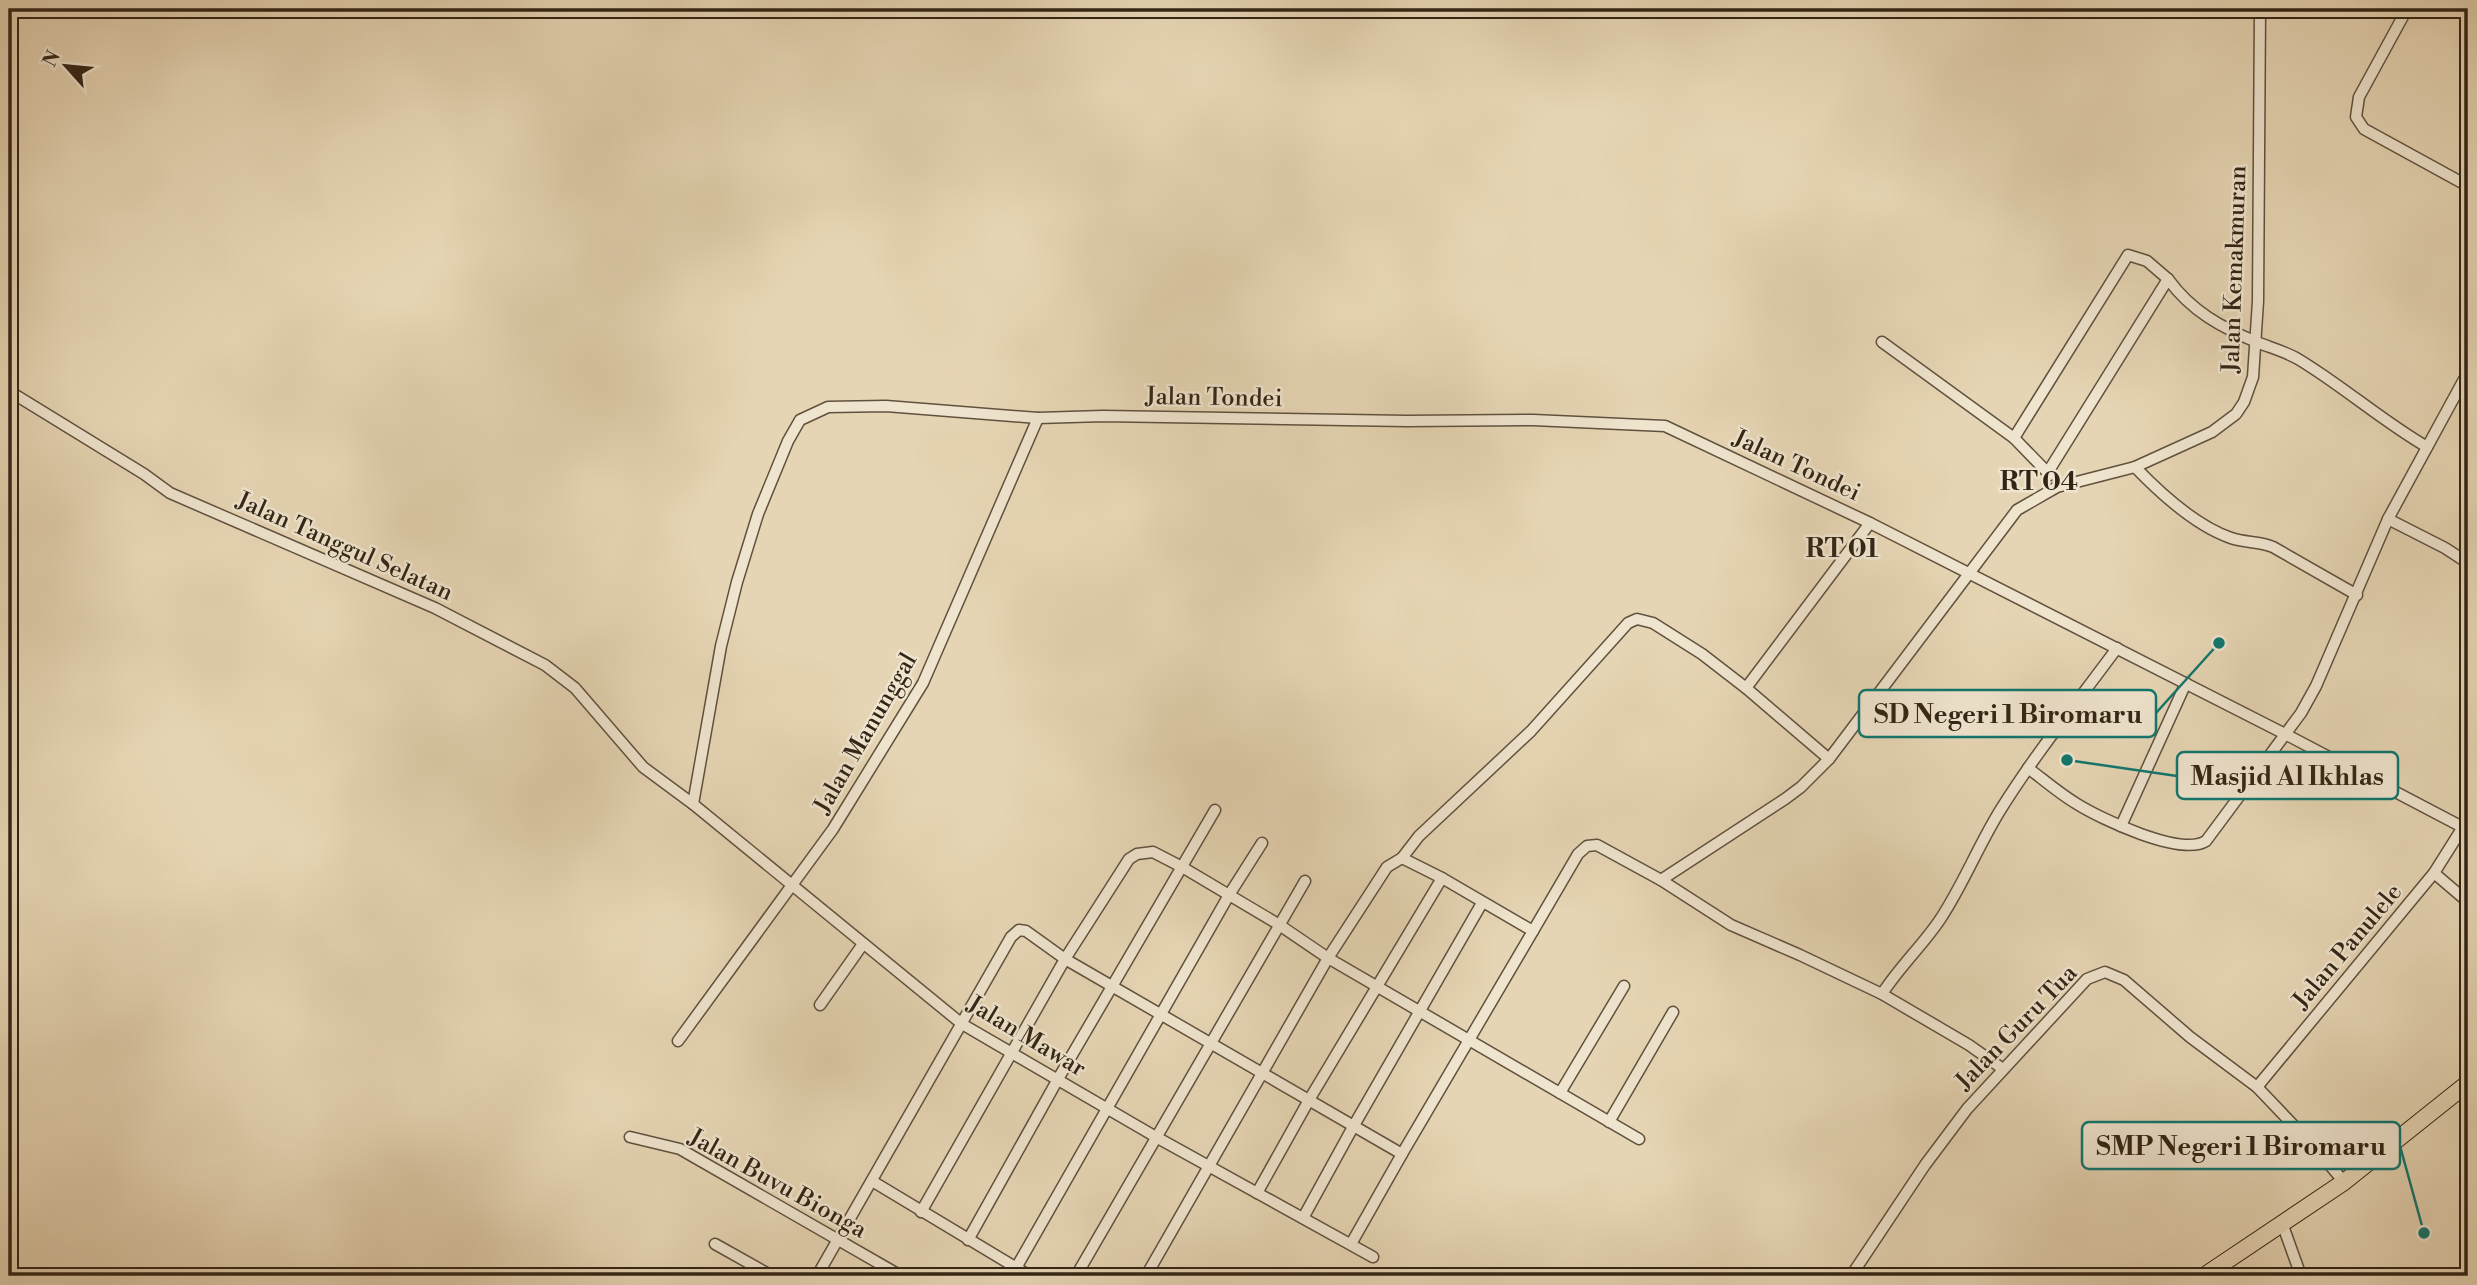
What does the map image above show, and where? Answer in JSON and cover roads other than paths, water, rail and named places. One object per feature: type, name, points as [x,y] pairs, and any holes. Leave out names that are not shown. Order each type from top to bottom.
[{"type":"main road","points":[[2204,1276],[2344,1182],[2468,1083]]},
{"type":"street","name":"Jalan Kemakmuran","points":[[1661,880],[1785,799],[1829,759],[2017,510],[2057,487],[2136,467],[2212,432],[2236,414],[2244,402],[2253,377],[2258,301],[2260,9]]},
{"type":"street","points":[[2407,9],[2359,97],[2356,117],[2364,129],[2468,187]]},
{"type":"street","points":[[2014,438],[2129,255],[2147,261],[2168,279],[2186,302],[2219,324],[2295,358],[2336,384],[2381,419],[2427,447]]},
{"type":"street","points":[[2048,472],[2168,279]]},
{"type":"street","points":[[1882,342],[2014,438],[2048,472],[2057,487]]},
{"type":"street","points":[[2028,768],[2077,805],[2121,826],[2176,843],[2200,845],[2206,841],[2285,734],[2316,686],[2388,519],[2468,372]]},
{"type":"street","name":"Jalan Tanggul Selatan","points":[[9,391],[123,461],[170,494],[435,608],[545,664],[575,688],[643,767],[693,804]]},
{"type":"street","name":"Jalan Tondei","points":[[693,804],[721,646],[737,582],[772,478],[788,441],[800,420],[828,407],[886,406],[1038,418],[1103,416],[1408,421],[1533,420],[1659,425],[1870,523],[2467,825]]},
{"type":"street","name":"Jalan Manunggal","points":[[678,1041],[833,830],[923,682],[1038,418]]},
{"type":"street","points":[[2136,467],[2179,508],[2217,531],[2230,538],[2262,542],[2273,547],[2357,595]]},
{"type":"street","points":[[2388,519],[2468,563]]},
{"type":"street","points":[[1746,688],[1870,523]]},
{"type":"street","points":[[1146,1276],[1328,958],[1380,876],[1387,867],[1402,858],[1419,836],[1531,731],[1628,623],[1637,620],[1653,622],[1702,654],[1829,759]]},
{"type":"street","points":[[1882,994],[1899,968],[1934,929],[1955,896],[1998,813],[2117,648]]},
{"type":"street","points":[[2121,826],[2186,683]]},
{"type":"street","name":"Jalan Mawar","points":[[693,804],[962,1024],[1156,1137],[1373,1257]]},
{"type":"street","points":[[968,1240],[1058,1079],[1215,810]]},
{"type":"street","name":"Jalan Panulele","points":[[2257,1087],[2434,873],[2467,825]]},
{"type":"street","points":[[1016,1268],[1229,895],[1262,843]]},
{"type":"street","points":[[1351,1244],[1572,864],[1587,846],[1597,845],[1661,880],[1742,931],[1882,994],[1969,1045],[2003,1069]]},
{"type":"street","points":[[921,1212],[1065,959],[1129,859],[1137,854],[1153,852],[1278,924],[1328,958],[1639,1139]]},
{"type":"street","points":[[1402,858],[1533,931]]},
{"type":"street","points":[[2434,873],[2468,902]]},
{"type":"street","points":[[1257,1193],[1309,1100],[1442,878]]},
{"type":"street","points":[[1076,1276],[1305,881]]},
{"type":"street","points":[[1303,1218],[1482,903]]},
{"type":"street","points":[[817,1276],[1011,937],[1018,930],[1026,931],[1065,959],[1402,1154]]},
{"type":"street","points":[[820,1005],[863,944]]},
{"type":"street","name":"Jalan Guru Tua","points":[[1851,1276],[1925,1165],[1967,1109],[2087,979],[2105,972],[2123,980],[2190,1037],[2257,1087],[2344,1182]]},
{"type":"street","points":[[1560,1093],[1625,986]]},
{"type":"street","points":[[1609,1122],[1673,1012]]},
{"type":"street","name":"Jalan Buvu Bionga","points":[[630,1137],[680,1149],[901,1276]]},
{"type":"street","points":[[872,1181],[1030,1276]]},
{"type":"street","points":[[2282,1223],[2301,1276]]},
{"type":"street","points":[[715,1244],[757,1272],[772,1276]]},
{"type":"place","name":"SD Negeri 1 Biromaru","points":[[2219,643]]},
{"type":"place","name":"Masjid Al Ikhlas","points":[[2067,760]]},
{"type":"place","name":"SMP Negeri 1 Biromaru","points":[[2424,1233]]},
{"type":"district","name":"RT 04","points":[[2039,481]]},
{"type":"district","name":"RT 01","points":[[1842,548]]}]
